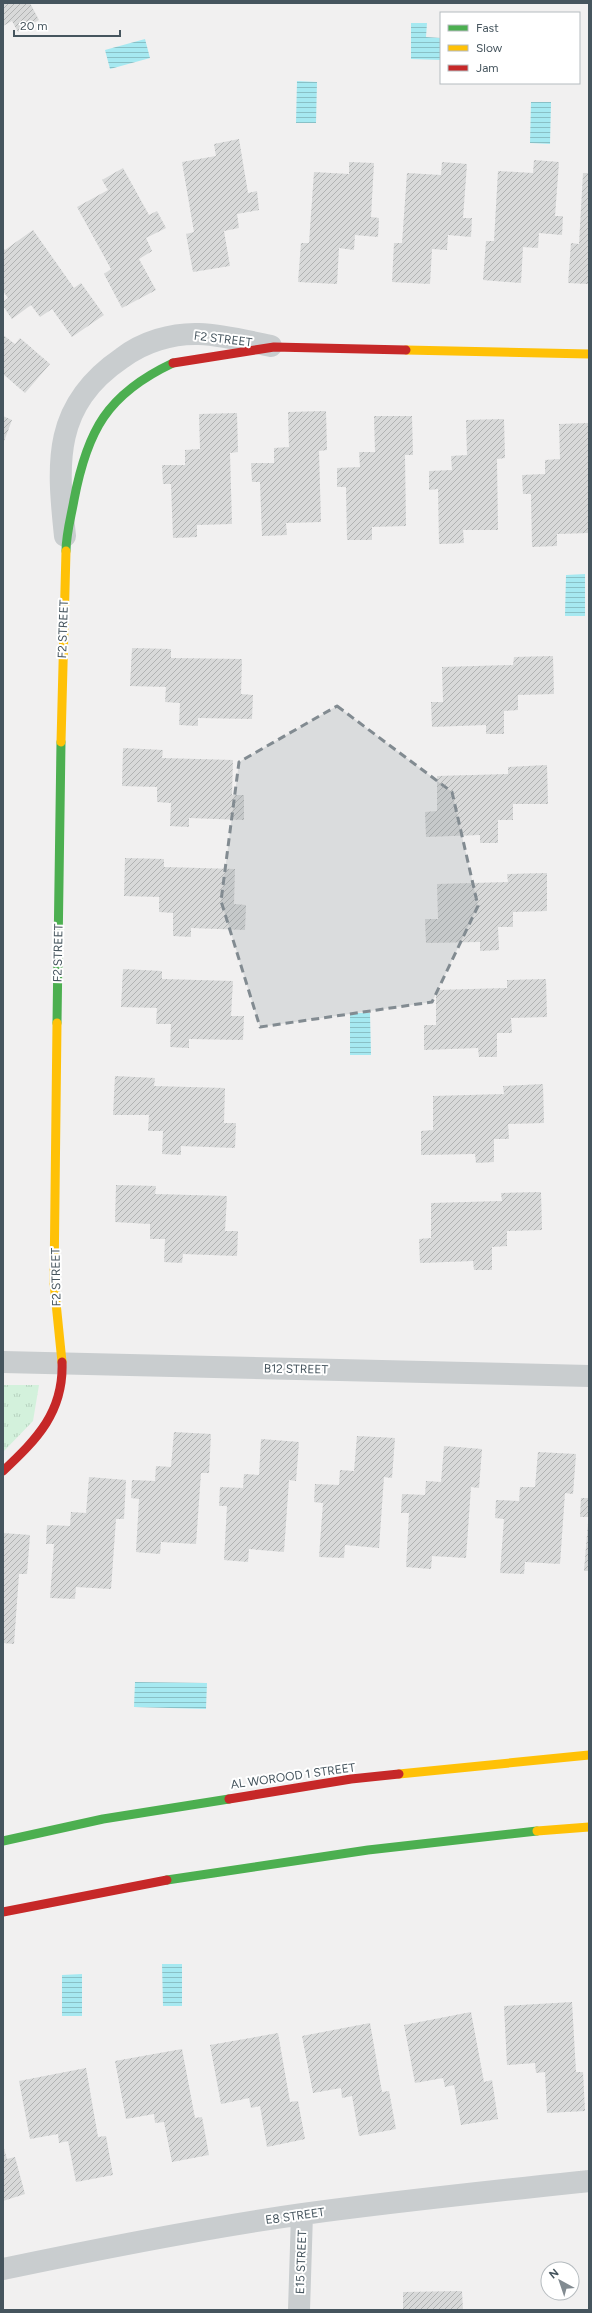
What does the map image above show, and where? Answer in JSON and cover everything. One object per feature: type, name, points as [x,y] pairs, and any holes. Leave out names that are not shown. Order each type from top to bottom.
[{"type":"street","name":"F2 STREET","points":[[3,1471],[26,1451],[48,1424],[61,1393],[63,1363],[54,1283],[62,630],[66,543],[60,467],[65,431],[78,400],[101,372],[134,349],[162,338],[198,334],[274,347],[589,354]]},
{"type":"street","name":"F2 STREET","points":[[66,543],[79,475],[88,444],[103,417],[124,393],[150,374],[178,361],[274,347]]},
{"type":"street","name":"B12 STREET","points":[[3,1362],[589,1376]]},
{"type":"street","name":"AL WOROOD 1 STREET","points":[[3,1840],[103,1819],[351,1779],[589,1755]]},
{"type":"street","points":[[3,1912],[113,1889],[252,1865],[447,1839],[589,1826]]},
{"type":"street","name":"E8 STREET","points":[[3,2269],[190,2232],[302,2214],[458,2194],[589,2181]]},
{"type":"street","name":"E15 STREET","points":[[300,2310],[302,2214]]},
{"type":"highlighted area","points":[[337,706],[452,792],[478,906],[432,1002],[260,1027],[221,901],[239,762]]},
{"type":"green space","points":[[3,1385],[39,1385],[33,1421],[3,1452]]},
{"type":"water","points":[[411,23],[427,23],[426,37],[440,38],[440,60],[411,59]]},
{"type":"water","points":[[145,39],[150,58],[110,69],[105,50]]},
{"type":"water","points":[[297,81],[317,82],[316,123],[296,123]]},
{"type":"water","points":[[531,102],[551,102],[550,144],[530,143]]},
{"type":"water","points":[[585,574],[585,616],[565,616],[566,575]]},
{"type":"water","points":[[350,1013],[370,1013],[371,1055],[350,1055]]},
{"type":"water","points":[[135,1682],[207,1683],[206,1709],[134,1707]]},
{"type":"water","points":[[162,1964],[182,1964],[182,2006],[163,2006]]},
{"type":"water","points":[[82,1974],[82,2016],[62,2016],[62,1975]]},
{"type":"building","points":[[3,3],[30,3],[39,20],[18,32],[12,21],[3,26]]},
{"type":"building","points":[[239,139],[248,193],[257,191],[259,210],[237,214],[239,228],[224,231],[230,266],[193,272],[186,234],[194,232],[182,162],[216,156],[214,144]]},
{"type":"building","points":[[534,160],[559,162],[555,216],[563,216],[562,235],[539,233],[538,248],[523,247],[521,283],[483,280],[486,241],[494,241],[498,171],[533,173]]},
{"type":"building","points":[[349,162],[374,163],[371,217],[379,218],[378,237],[355,235],[354,250],[339,248],[337,284],[298,282],[301,243],[309,243],[314,172],[349,174]]},
{"type":"building","points":[[442,162],[467,164],[463,218],[472,218],[471,237],[448,235],[447,250],[432,249],[430,284],[392,282],[394,243],[402,243],[407,173],[441,175]]},
{"type":"building","points":[[123,168],[149,215],[157,211],[166,228],[146,238],[152,251],[139,259],[156,290],[122,308],[104,274],[111,269],[77,207],[108,190],[102,180]]},
{"type":"building","points":[[583,173],[589,173],[589,284],[568,283],[571,243],[579,244]]},
{"type":"building","points":[[33,230],[74,288],[81,283],[104,315],[72,337],[52,309],[40,317],[31,305],[12,319],[3,306],[3,302],[8,298],[3,291],[3,248],[5,250]]},
{"type":"building","points":[[3,335],[15,344],[20,338],[50,364],[25,393],[3,374]]},
{"type":"building","points":[[326,411],[327,450],[319,451],[321,522],[286,523],[287,535],[262,536],[260,482],[252,482],[251,463],[274,463],[274,448],[289,447],[288,412]]},
{"type":"building","points":[[237,413],[238,452],[230,453],[232,524],[197,525],[197,537],[173,538],[171,484],[163,484],[162,465],[185,465],[185,450],[200,449],[199,414]]},
{"type":"building","points":[[3,416],[12,420],[3,444]]},
{"type":"building","points":[[374,416],[412,416],[413,455],[405,455],[406,526],[372,527],[372,540],[347,540],[346,487],[337,487],[337,468],[360,467],[359,452],[375,452]]},
{"type":"building","points":[[504,419],[505,458],[497,459],[498,530],[463,530],[464,543],[439,544],[438,489],[429,490],[429,471],[452,470],[451,456],[467,455],[466,420]]},
{"type":"building","points":[[589,423],[589,533],[557,534],[557,546],[532,547],[531,494],[523,494],[522,475],[545,474],[545,460],[560,459],[559,424]]},
{"type":"building","points":[[132,648],[171,649],[171,658],[242,659],[241,694],[253,695],[252,719],[198,718],[198,726],[179,725],[180,703],[165,702],[166,687],[130,686]]},
{"type":"building","points":[[553,656],[554,694],[518,695],[518,710],[504,711],[504,734],[486,734],[486,725],[432,727],[431,702],[443,702],[442,667],[513,665],[514,657]]},
{"type":"building","points":[[123,748],[163,750],[162,758],[233,760],[232,795],[244,795],[244,820],[189,818],[189,827],[170,826],[171,803],[157,802],[157,787],[122,786]]},
{"type":"building","points":[[547,765],[548,804],[513,804],[513,820],[498,820],[498,843],[480,843],[480,835],[426,837],[425,812],[437,811],[437,776],[508,774],[508,767]]},
{"type":"building","points":[[125,858],[164,859],[164,867],[235,869],[234,904],[246,905],[245,930],[191,928],[191,937],[173,936],[173,913],[159,912],[159,897],[124,896]]},
{"type":"building","points":[[547,873],[547,911],[513,912],[513,927],[498,927],[499,950],[480,951],[480,942],[426,943],[425,919],[438,919],[437,884],[508,882],[507,874]]},
{"type":"building","points":[[123,969],[162,971],[162,979],[233,981],[231,1016],[244,1016],[243,1040],[189,1039],[189,1048],[170,1047],[171,1024],[156,1024],[157,1008],[121,1007]]},
{"type":"building","points":[[546,979],[547,1017],[511,1018],[512,1033],[497,1033],[497,1057],[479,1057],[478,1048],[424,1050],[424,1025],[436,1025],[436,990],[507,988],[507,980]]},
{"type":"building","points":[[115,1076],[155,1078],[154,1086],[225,1088],[224,1123],[236,1123],[235,1148],[181,1146],[181,1155],[162,1154],[163,1131],[148,1131],[149,1115],[113,1115]]},
{"type":"building","points":[[543,1084],[544,1123],[508,1124],[509,1139],[494,1139],[494,1162],[476,1163],[475,1154],[421,1155],[421,1131],[433,1130],[433,1096],[504,1094],[503,1086]]},
{"type":"building","points":[[116,1185],[156,1186],[155,1194],[227,1196],[225,1231],[238,1231],[237,1256],[183,1254],[182,1263],[164,1262],[165,1239],[150,1239],[150,1224],[115,1222]]},
{"type":"building","points":[[541,1192],[542,1230],[507,1231],[507,1246],[492,1247],[492,1270],[474,1270],[473,1261],[420,1263],[419,1239],[431,1238],[431,1203],[502,1201],[501,1193]]},
{"type":"building","points":[[174,1432],[211,1434],[209,1473],[201,1473],[196,1544],[161,1542],[160,1554],[136,1552],[139,1499],[131,1498],[132,1480],[155,1481],[156,1466],[171,1467]]},
{"type":"building","points":[[357,1436],[395,1438],[392,1478],[384,1477],[379,1548],[345,1545],[344,1558],[319,1557],[323,1503],[314,1502],[315,1484],[339,1485],[340,1470],[354,1471]]},
{"type":"building","points":[[261,1439],[299,1442],[296,1481],[289,1480],[284,1552],[249,1549],[248,1562],[224,1560],[227,1506],[219,1506],[220,1487],[243,1488],[244,1474],[259,1475]]},
{"type":"building","points":[[444,1446],[482,1449],[479,1488],[471,1487],[466,1558],[432,1556],[431,1569],[406,1567],[409,1513],[401,1513],[402,1494],[425,1495],[426,1481],[441,1482]]},
{"type":"building","points":[[538,1452],[576,1454],[573,1494],[565,1493],[560,1564],[525,1562],[524,1574],[500,1573],[504,1519],[495,1518],[496,1500],[519,1501],[520,1487],[535,1487]]},
{"type":"building","points":[[89,1477],[126,1480],[124,1519],[116,1519],[111,1589],[76,1587],[75,1599],[50,1598],[54,1544],[46,1544],[47,1525],[70,1526],[71,1512],[86,1513]]},
{"type":"building","points":[[581,1498],[589,1498],[589,1517],[580,1517]]},
{"type":"building","points":[[588,1523],[589,1571],[584,1571]]},
{"type":"building","points":[[3,1533],[30,1535],[27,1574],[19,1574],[14,1644],[3,1643]]},
{"type":"building","points":[[572,2002],[576,2072],[583,2072],[585,2111],[547,2113],[545,2072],[536,2073],[535,2063],[507,2065],[504,2006]]},
{"type":"building","points":[[471,2012],[484,2082],[492,2080],[498,2119],[461,2125],[454,2085],[445,2087],[443,2078],[415,2083],[404,2025]]},
{"type":"building","points":[[370,2023],[382,2092],[389,2091],[396,2129],[359,2136],[352,2096],[342,2098],[341,2088],[313,2093],[302,2036]]},
{"type":"building","points":[[278,2033],[290,2102],[298,2101],[305,2139],[267,2147],[260,2106],[251,2108],[249,2098],[221,2104],[210,2045]]},
{"type":"building","points":[[182,2049],[195,2118],[202,2117],[209,2155],[172,2162],[164,2122],[155,2123],[154,2114],[126,2119],[115,2061]]},
{"type":"building","points":[[86,2068],[98,2137],[106,2136],[113,2175],[76,2182],[68,2141],[59,2143],[58,2134],[30,2139],[19,2081]]},
{"type":"building","points":[[3,2145],[7,2159],[15,2157],[25,2194],[3,2201]]},
{"type":"building","points":[[462,2291],[463,2310],[403,2310],[403,2292]]},
{"type":"traffic: fast","points":[[66,551],[68,532],[79,476],[94,435],[104,417],[116,402],[132,388],[150,375],[173,363]]},
{"type":"traffic: fast","points":[[57,1023],[61,742]]},
{"type":"traffic: fast","points":[[3,1841],[103,1819],[229,1799]]},
{"type":"traffic: fast","points":[[167,1880],[368,1850],[537,1831]]},
{"type":"traffic: slow","points":[[406,350],[589,354]]},
{"type":"traffic: slow","points":[[61,742],[66,551]]},
{"type":"traffic: slow","points":[[57,1023],[54,1283],[62,1362]]},
{"type":"traffic: slow","points":[[399,1774],[589,1755]]},
{"type":"traffic: slow","points":[[537,1831],[589,1827]]},
{"type":"traffic: jam","points":[[173,363],[274,347],[406,350]]},
{"type":"traffic: jam","points":[[3,1471],[27,1448],[46,1423],[58,1396],[62,1362]]},
{"type":"traffic: jam","points":[[229,1799],[351,1779],[399,1774]]},
{"type":"traffic: jam","points":[[3,1912],[167,1880]]}]
